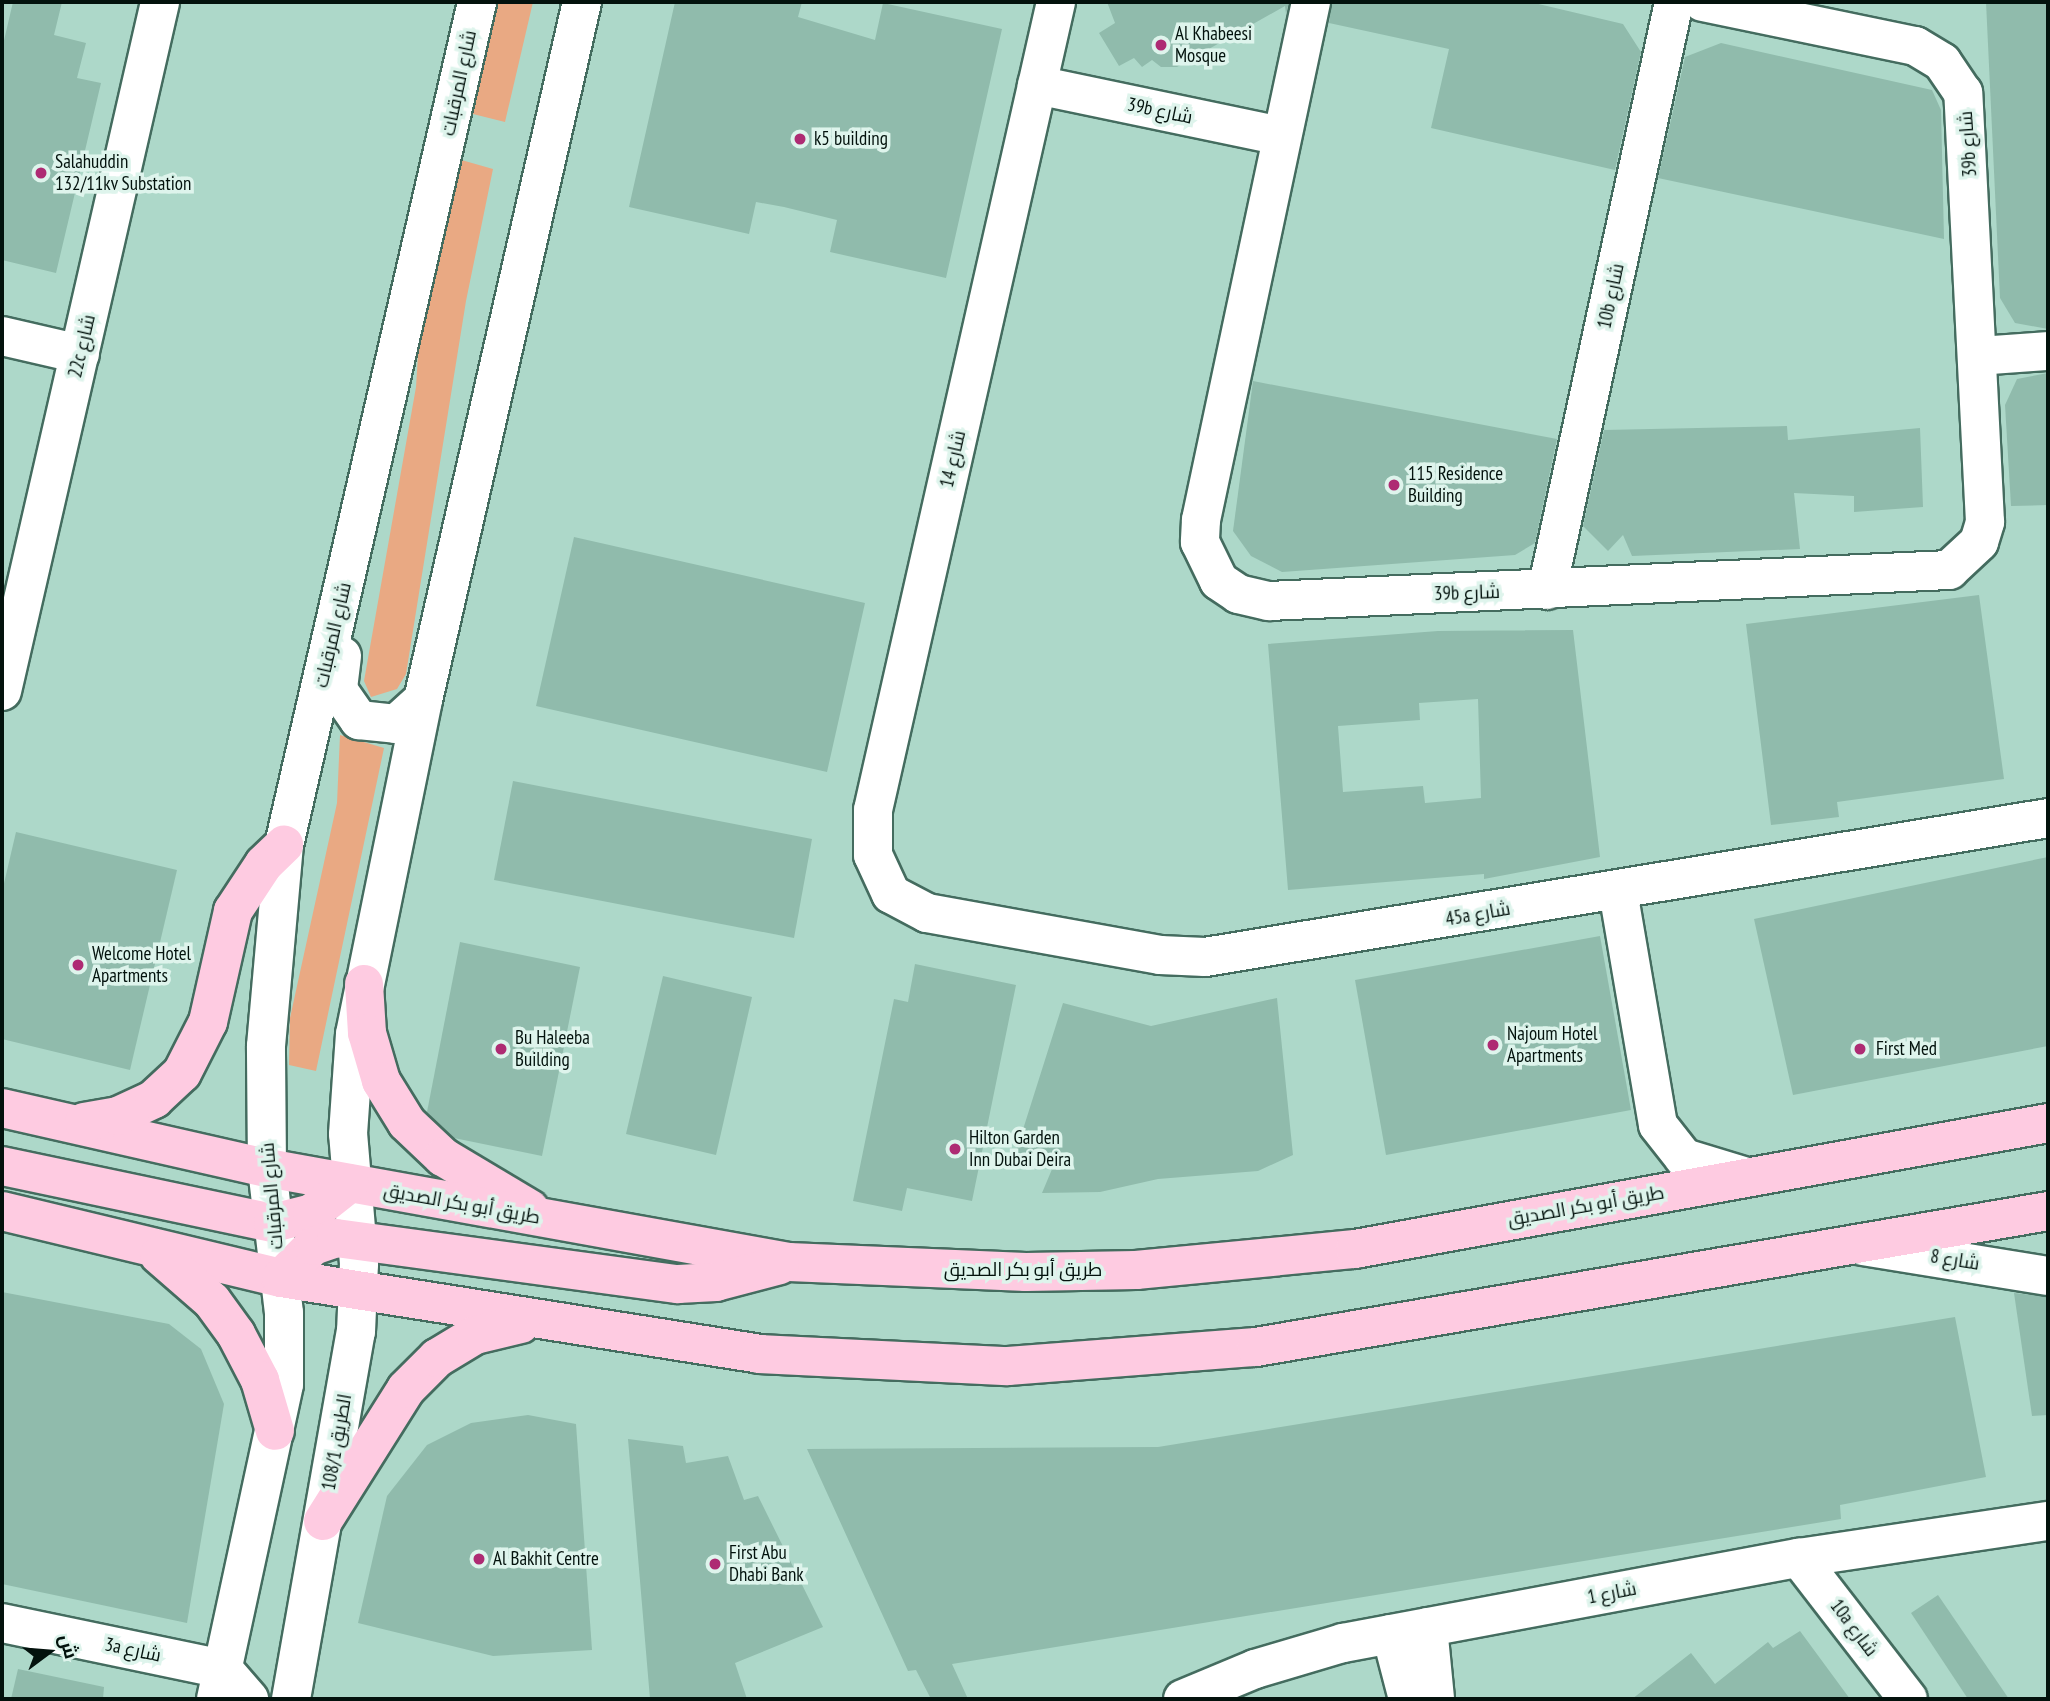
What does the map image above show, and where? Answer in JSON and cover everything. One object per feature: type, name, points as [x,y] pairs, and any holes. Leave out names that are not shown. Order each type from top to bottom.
[{"type":"main road","points":[[75,1124],[142,1105],[182,1073],[208,1022],[233,911],[258,871],[284,845]]},
{"type":"main road","points":[[364,984],[367,1033],[381,1081],[407,1123],[443,1157],[547,1219]]},
{"type":"main road","name":"طريق أبو بكر الصديق","points":[[2,1108],[267,1168],[789,1262],[1026,1272],[1246,1262],[1355,1249],[2048,1123]]},
{"type":"main road","points":[[2,1166],[273,1223],[312,1213],[349,1183]]},
{"type":"main road","points":[[2,1211],[151,1249],[359,1292],[759,1354],[884,1363],[1132,1360],[1256,1347],[2048,1211]]},
{"type":"main road","points":[[281,1278],[313,1245],[357,1238],[678,1284],[741,1277],[789,1262]]},
{"type":"main road","points":[[151,1249],[184,1273],[236,1334],[260,1380],[275,1431]]},
{"type":"main road","points":[[323,1521],[406,1390],[437,1358],[475,1335],[518,1324],[565,1324]]},
{"type":"street","name":"22c شارع","points":[[2,691],[160,2]]},
{"type":"street","name":"شارع المرقبات","points":[[281,1278],[267,1168],[269,979],[284,845],[477,2]]},
{"type":"street","points":[[572,2],[574,39]]},
{"type":"street","points":[[349,1183],[350,1083],[364,984],[423,700],[582,2]]},
{"type":"street","name":"شارع 14","points":[[908,905],[879,877],[873,855],[873,810],[1056,2]]},
{"type":"street","name":"39b شارع","points":[[1311,2],[1201,520],[1206,563],[1238,594],[1269,601],[1949,570],[1979,542],[1985,522],[1967,112],[1954,77],[1930,53],[1900,41],[1703,2]]},
{"type":"street","name":"10b شارع","points":[[1547,590],[1674,2]]},
{"type":"street","name":"39b شارع","points":[[1037,85],[1282,136]]},
{"type":"street","points":[[2,336],[80,354]]},
{"type":"street","points":[[1978,356],[2048,351]]},
{"type":"street","points":[[387,400],[381,496],[338,690],[359,720],[377,726],[396,724],[423,700]]},
{"type":"street","name":"45a شارع","points":[[908,905],[1115,948],[1205,957],[2048,818]]},
{"type":"street","points":[[1618,891],[1658,1125],[1684,1158],[1747,1177]]},
{"type":"street","name":"108/1 الطريق","points":[[292,1699],[359,1292],[357,1238],[349,1183]]},
{"type":"street","name":"شارع 8","points":[[1861,1245],[2048,1276]]},
{"type":"street","points":[[249,1699],[220,1684],[275,1431],[286,1349],[281,1278]]},
{"type":"street","name":"شارع 1","points":[[1183,1699],[1299,1655],[1391,1634],[1799,1558],[2048,1521]]},
{"type":"street","name":"10a شارع","points":[[1799,1558],[1908,1699]]},
{"type":"street","name":"3a شارع","points":[[2,1623],[220,1684]]},
{"type":"street","points":[[1428,1627],[1435,1699]]},
{"type":"street","points":[[1391,1634],[1408,1699]]},
{"type":"shaded area","points":[[488,2],[533,2],[505,122],[461,111]]},
{"type":"shaded area","points":[[451,157],[493,169],[466,301],[406,674],[397,689],[371,697],[364,681],[416,387],[422,291]]},
{"type":"shaded area","points":[[340,735],[384,748],[316,1071],[289,1065],[290,1018],[337,803]]},
{"type":"building","name":"Salahuddin 132/11kv Substation","points":[[13,2],[62,2],[54,35],[86,43],[77,78],[101,83],[56,273],[2,260],[2,49]]},
{"type":"building","name":"k5 building","points":[[675,2],[802,2],[798,17],[875,40],[883,3],[1002,29],[946,278],[830,252],[837,220],[784,207],[756,202],[749,234],[629,207]]},
{"type":"building","name":"Al Khabeesi Mosque","points":[[1107,2],[1289,2],[1286,14],[1285,6],[1177,67],[1161,67],[1152,60],[1142,67],[1134,58],[1119,66],[1099,33],[1115,23]]},
{"type":"building","points":[[1332,2],[1530,2],[1623,24],[1641,52],[1615,170],[1431,128],[1449,49],[1329,23]]},
{"type":"building","points":[[1986,2],[2048,2],[2048,329],[2015,323],[2000,298]]},
{"type":"building","points":[[1721,43],[1932,90],[1941,110],[1944,239],[1658,178],[1685,57]]},
{"type":"building","points":[[2048,373],[2048,505],[2011,506],[2005,405],[2017,379]]},
{"type":"building","name":"115 Residence Building","points":[[1253,381],[1557,439],[1535,543],[1515,555],[1282,572],[1251,556],[1233,531]]},
{"type":"building","points":[[1787,426],[1788,440],[1920,428],[1923,507],[1854,512],[1854,496],[1794,493],[1800,549],[1632,556],[1623,535],[1608,551],[1583,526],[1604,430]]},
{"type":"building","points":[[574,537],[865,603],[827,772],[536,706]]},
{"type":"building","points":[[1979,595],[2004,779],[1837,802],[1839,817],[1771,825],[1746,624]]},
{"type":"building","points":[[1573,630],[1600,857],[1484,879],[1484,874],[1288,890],[1268,644],[1438,631]],"holes":[[[1478,699],[1481,798],[1425,803],[1423,786],[1343,792],[1338,726],[1420,720],[1419,703]]]},
{"type":"building","points":[[513,781],[812,839],[794,938],[494,880]]},
{"type":"building","name":"Welcome Hotel Apartments","points":[[16,832],[177,870],[130,1070],[2,1039],[2,892]]},
{"type":"building","points":[[2048,857],[2048,1046],[1793,1095],[1754,919]]},
{"type":"building","name":"Najoum Hotel Apartments","points":[[1600,936],[1631,1110],[1386,1155],[1355,980]]},
{"type":"building","name":"Bu Haleeba Building","points":[[460,942],[580,967],[542,1156],[454,1138],[427,1112]]},
{"type":"building","points":[[915,964],[1016,985],[972,1201],[907,1188],[902,1211],[853,1201],[894,999],[908,1002]]},
{"type":"building","points":[[663,976],[752,997],[716,1155],[626,1134]]},
{"type":"building","points":[[1277,998],[1293,1155],[1258,1171],[1158,1179],[1100,1192],[1042,1193],[1055,1162],[1013,1161],[1063,1003],[1151,1026]]},
{"type":"building","points":[[2,1292],[169,1324],[201,1349],[224,1404],[187,1623],[2,1584]]},
{"type":"building","points":[[2014,1293],[2048,1297],[2048,1415],[2032,1416]]},
{"type":"building","points":[[1955,1317],[1986,1477],[1840,1505],[1841,1519],[952,1664],[968,1699],[931,1699],[916,1670],[908,1671],[807,1449],[1158,1447]]},
{"type":"building","name":"Al Bakhit Centre","points":[[528,1415],[576,1424],[592,1650],[493,1656],[358,1623],[387,1496],[427,1445],[471,1423]]},
{"type":"building","name":"First Abu Dhabi Bank","points":[[628,1439],[683,1446],[686,1463],[728,1456],[744,1500],[758,1496],[823,1627],[735,1663],[747,1699],[650,1699]]},
{"type":"building","points":[[1938,1595],[2009,1699],[1968,1699],[1911,1613]]},
{"type":"building","points":[[1800,1631],[1850,1699],[1632,1699],[1691,1653],[1715,1684],[1768,1642],[1773,1648]]},
{"type":"building","points":[[18,1669],[104,1687],[103,1699],[11,1699]]},
{"type":"place","name":"Al Khabeesi Mosque","points":[[1161,45]]},
{"type":"place","name":"k5 building","points":[[800,139]]},
{"type":"place","name":"Salahuddin 132/11kv Substation","points":[[41,173]]},
{"type":"place","name":"115 Residence Building","points":[[1394,485]]},
{"type":"place","name":"Welcome Hotel Apartments","points":[[78,965]]},
{"type":"place","name":"Najoum Hotel Apartments","points":[[1493,1045]]},
{"type":"place","name":"Bu Haleeba Building","points":[[501,1049]]},
{"type":"place","name":"First Med","points":[[1860,1049]]},
{"type":"place","name":"Hilton Garden Inn Dubai Deira","points":[[955,1149]]},
{"type":"place","name":"Al Bakhit Centre","points":[[479,1559]]},
{"type":"place","name":"First Abu Dhabi Bank","points":[[715,1564]]}]
